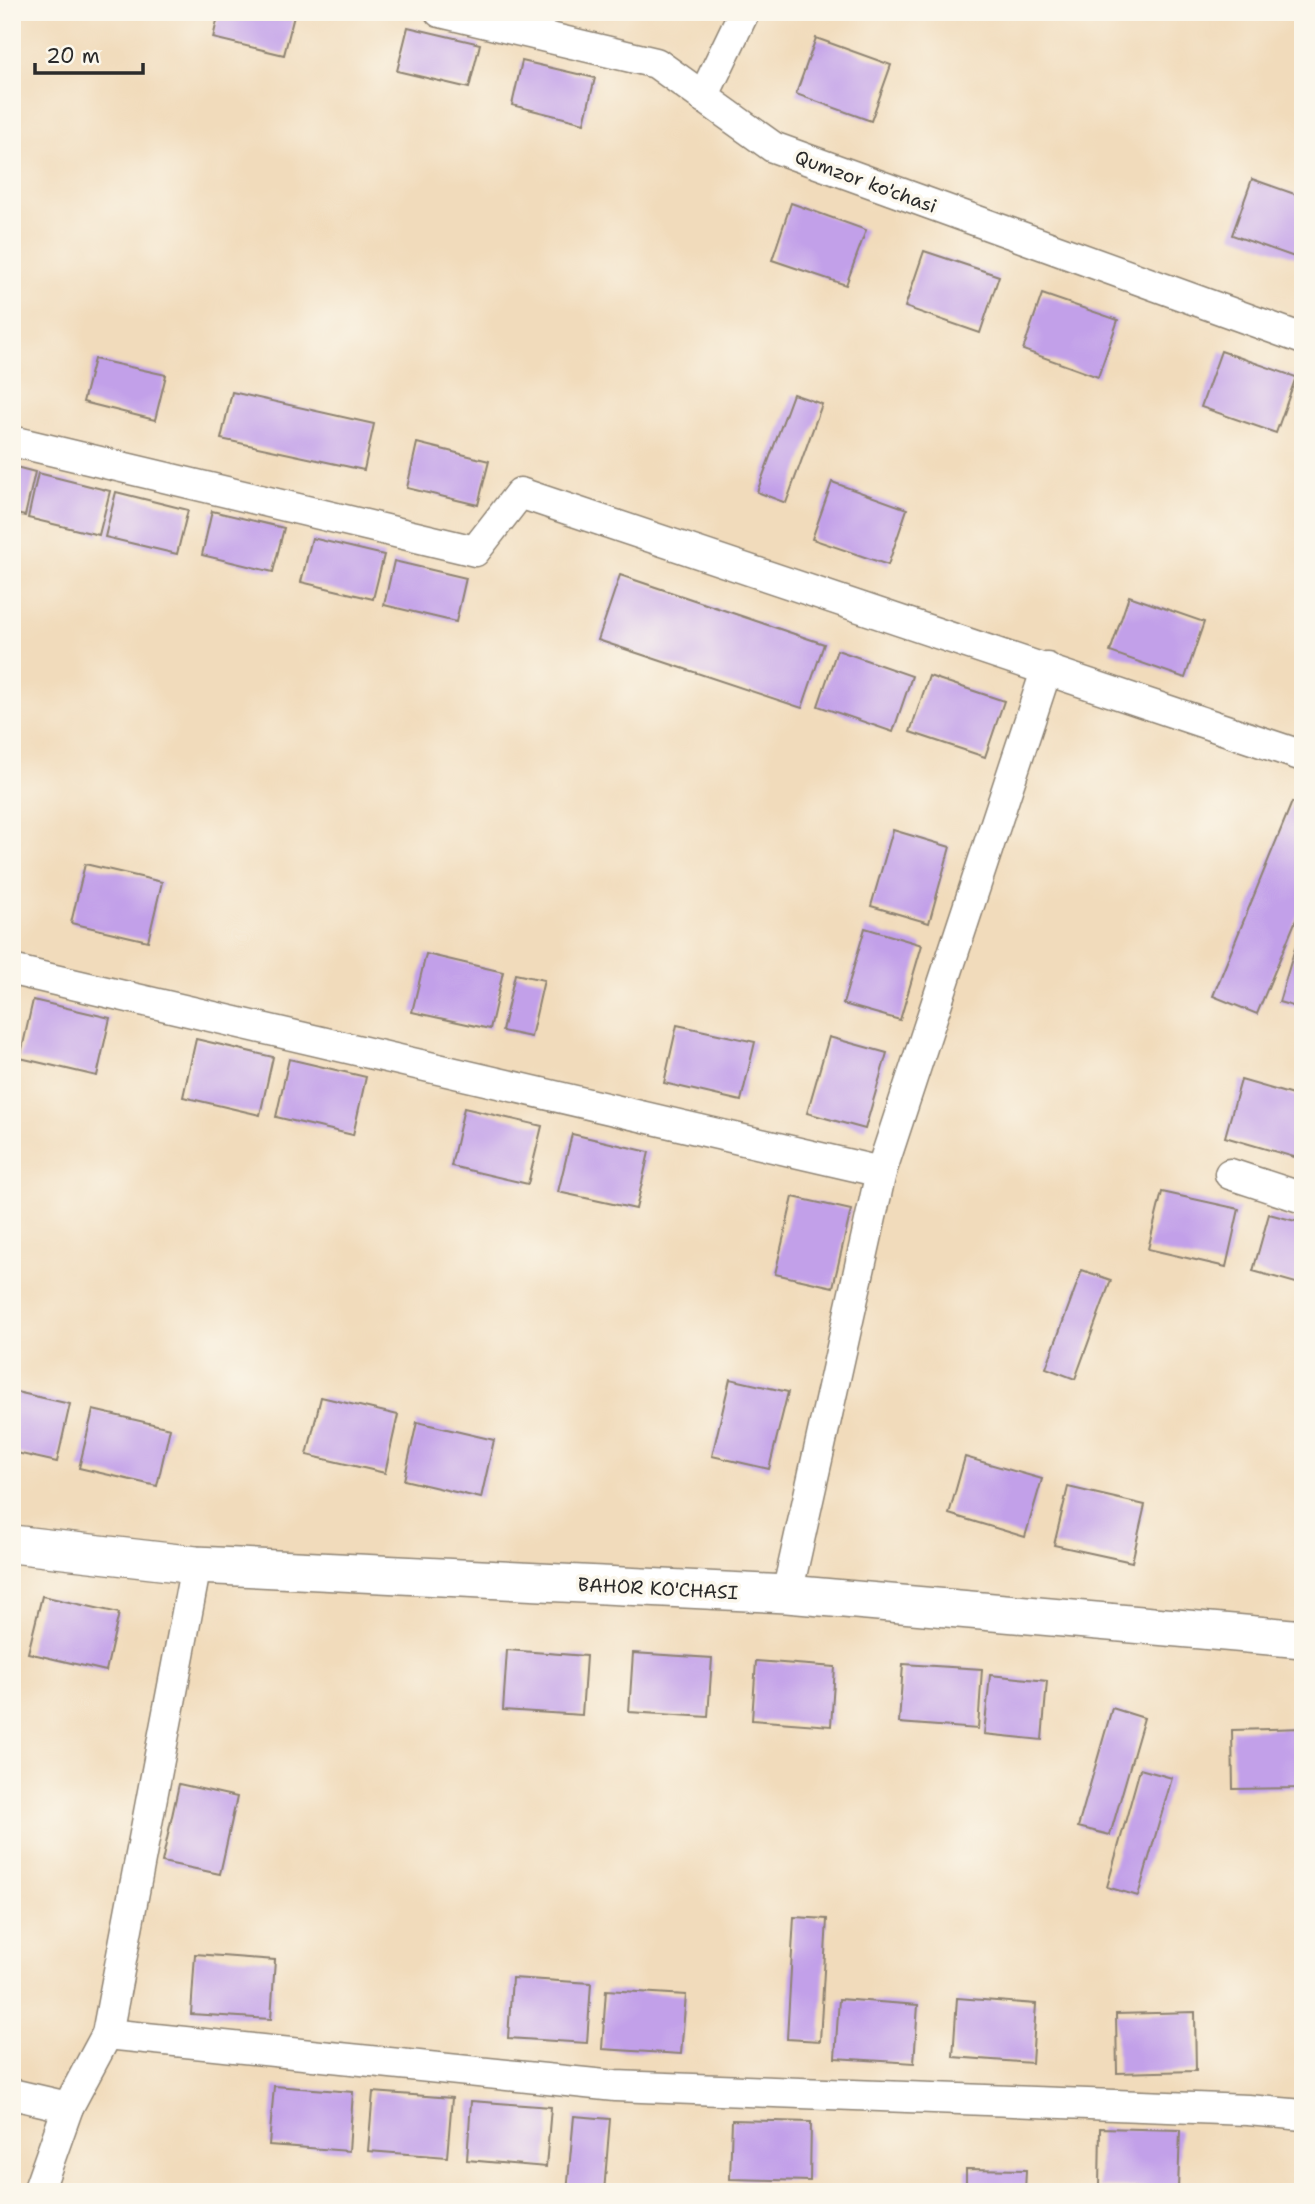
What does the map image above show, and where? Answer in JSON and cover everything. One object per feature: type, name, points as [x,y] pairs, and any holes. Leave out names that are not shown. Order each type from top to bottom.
[{"type":"street","name":"Qumzor ko'chasi","points":[[440,12],[656,63],[773,147],[1303,339]]},
{"type":"street","points":[[703,97],[744,12]]},
{"type":"street","points":[[12,441],[475,551],[520,493],[1303,756]]},
{"type":"street","points":[[787,1594],[881,1172],[1046,668]]},
{"type":"street","points":[[12,970],[881,1172]]},
{"type":"street","points":[[1230,1174],[1303,1198]]},
{"type":"street","name":"BAHOR KO'CHASI","points":[[12,1544],[196,1566],[787,1594],[1303,1639]]},
{"type":"street","points":[[38,2192],[68,2107],[107,2034],[196,1566]]},
{"type":"street","points":[[107,2034],[615,2086],[1248,2110],[1303,2115]]},
{"type":"street","points":[[12,2094],[68,2107]]},
{"type":"building","points":[[219,12],[295,12],[284,55],[213,38]]},
{"type":"building","points":[[408,27],[480,44],[469,88],[397,71]]},
{"type":"building","points":[[816,38],[891,65],[871,121],[796,94]]},
{"type":"building","points":[[522,61],[595,78],[584,123],[512,105]]},
{"type":"building","points":[[1252,179],[1303,197],[1303,260],[1232,235]]},
{"type":"building","points":[[791,203],[866,230],[846,285],[772,260]]},
{"type":"building","points":[[924,251],[999,276],[980,333],[905,307]]},
{"type":"building","points":[[1042,294],[1118,320],[1098,377],[1023,350]]},
{"type":"building","points":[[1221,351],[1296,377],[1276,433],[1201,407]]},
{"type":"building","points":[[94,359],[166,375],[155,420],[83,402]]},
{"type":"building","points":[[232,392],[374,424],[364,470],[221,439]]},
{"type":"building","points":[[793,394],[822,404],[786,503],[757,492]]},
{"type":"building","points":[[417,443],[489,461],[478,505],[407,488]]},
{"type":"building","points":[[12,466],[35,472],[25,516],[12,513]]},
{"type":"building","points":[[38,473],[110,491],[99,535],[28,518]]},
{"type":"building","points":[[832,482],[907,509],[888,565],[812,539]]},
{"type":"building","points":[[116,492],[188,510],[177,554],[105,537]]},
{"type":"building","points":[[212,511],[284,528],[273,572],[202,555]]},
{"type":"building","points":[[312,538],[384,555],[373,599],[301,582]]},
{"type":"building","points":[[394,561],[466,578],[456,622],[384,605]]},
{"type":"building","points":[[620,575],[824,644],[802,708],[598,640]]},
{"type":"building","points":[[1129,596],[1204,622],[1185,678],[1110,652]]},
{"type":"building","points":[[837,650],[912,676],[893,732],[818,706]]},
{"type":"building","points":[[929,676],[1004,701],[985,757],[910,732]]},
{"type":"building","points":[[1292,802],[1303,806],[1303,903],[1257,1014],[1213,996]]},
{"type":"building","points":[[893,830],[950,847],[929,923],[871,906]]},
{"type":"building","points":[[85,864],[162,882],[148,941],[71,923]]},
{"type":"building","points":[[865,928],[922,945],[900,1020],[843,1004]]},
{"type":"building","points":[[1296,945],[1303,947],[1303,1009],[1279,1002]]},
{"type":"building","points":[[426,954],[503,972],[490,1029],[412,1012]]},
{"type":"building","points":[[515,974],[544,980],[531,1037],[502,1031]]},
{"type":"building","points":[[33,1000],[110,1018],[97,1076],[20,1058]]},
{"type":"building","points":[[677,1025],[755,1042],[741,1101],[664,1083]]},
{"type":"building","points":[[829,1037],[887,1053],[865,1129],[807,1113]]},
{"type":"building","points":[[196,1039],[273,1057],[260,1115],[183,1097]]},
{"type":"building","points":[[289,1059],[366,1077],[353,1135],[276,1117]]},
{"type":"building","points":[[1241,1080],[1303,1098],[1301,1159],[1225,1137]]},
{"type":"building","points":[[464,1108],[542,1126],[528,1184],[451,1166]]},
{"type":"building","points":[[572,1134],[649,1152],[636,1209],[558,1192]]},
{"type":"building","points":[[1162,1192],[1239,1209],[1226,1267],[1148,1249]]},
{"type":"building","points":[[793,1197],[851,1210],[833,1287],[775,1274]]},
{"type":"building","points":[[1269,1214],[1303,1223],[1303,1285],[1253,1271]]},
{"type":"building","points":[[1082,1270],[1111,1280],[1075,1379],[1046,1368]]},
{"type":"building","points":[[730,1379],[788,1392],[769,1469],[712,1456]]},
{"type":"building","points":[[12,1391],[70,1404],[57,1462],[12,1452]]},
{"type":"building","points":[[321,1397],[398,1415],[385,1473],[307,1455]]},
{"type":"building","points":[[93,1410],[170,1428],[157,1486],[79,1468]]},
{"type":"building","points":[[417,1422],[494,1440],[481,1498],[404,1480]]},
{"type":"building","points":[[965,1457],[1042,1479],[1025,1537],[949,1514]]},
{"type":"building","points":[[1068,1487],[1145,1505],[1132,1562],[1054,1545]]},
{"type":"building","points":[[42,1596],[119,1613],[106,1671],[28,1653]]},
{"type":"building","points":[[507,1650],[586,1656],[582,1715],[503,1710]]},
{"type":"building","points":[[633,1653],[712,1658],[708,1717],[629,1712]]},
{"type":"building","points":[[756,1661],[835,1667],[831,1726],[752,1720]]},
{"type":"building","points":[[903,1664],[982,1669],[978,1729],[899,1723]]},
{"type":"building","points":[[990,1675],[1047,1681],[1042,1740],[984,1734]]},
{"type":"building","points":[[1112,1708],[1144,1718],[1110,1835],[1078,1827]]},
{"type":"building","points":[[1303,1728],[1303,1788],[1233,1789],[1232,1730]]},
{"type":"building","points":[[1140,1769],[1172,1778],[1138,1896],[1107,1887]]},
{"type":"building","points":[[179,1784],[237,1797],[220,1874],[162,1862]]},
{"type":"building","points":[[794,1917],[827,1919],[820,2041],[787,2039]]},
{"type":"building","points":[[195,1954],[275,1960],[271,2019],[191,2014]]},
{"type":"building","points":[[512,1978],[591,1983],[587,2043],[508,2038]]},
{"type":"building","points":[[606,1990],[686,1995],[681,2054],[602,2049]]},
{"type":"building","points":[[957,1998],[1036,2004],[1032,2063],[953,2057]]},
{"type":"building","points":[[839,1999],[918,2005],[914,2063],[835,2058]]},
{"type":"building","points":[[1195,2012],[1196,2071],[1117,2073],[1116,2014]]},
{"type":"building","points":[[274,2086],[353,2092],[349,2151],[269,2145]]},
{"type":"building","points":[[373,2092],[452,2098],[447,2157],[368,2151]]},
{"type":"building","points":[[471,2101],[551,2107],[546,2167],[467,2160]]},
{"type":"building","points":[[574,2116],[610,2119],[604,2192],[567,2192]]},
{"type":"building","points":[[732,2120],[811,2122],[810,2181],[730,2179]]},
{"type":"building","points":[[1100,2128],[1180,2130],[1178,2189],[1099,2187]]},
{"type":"building","points":[[966,2169],[1026,2170],[1025,2192],[966,2192]]}]
